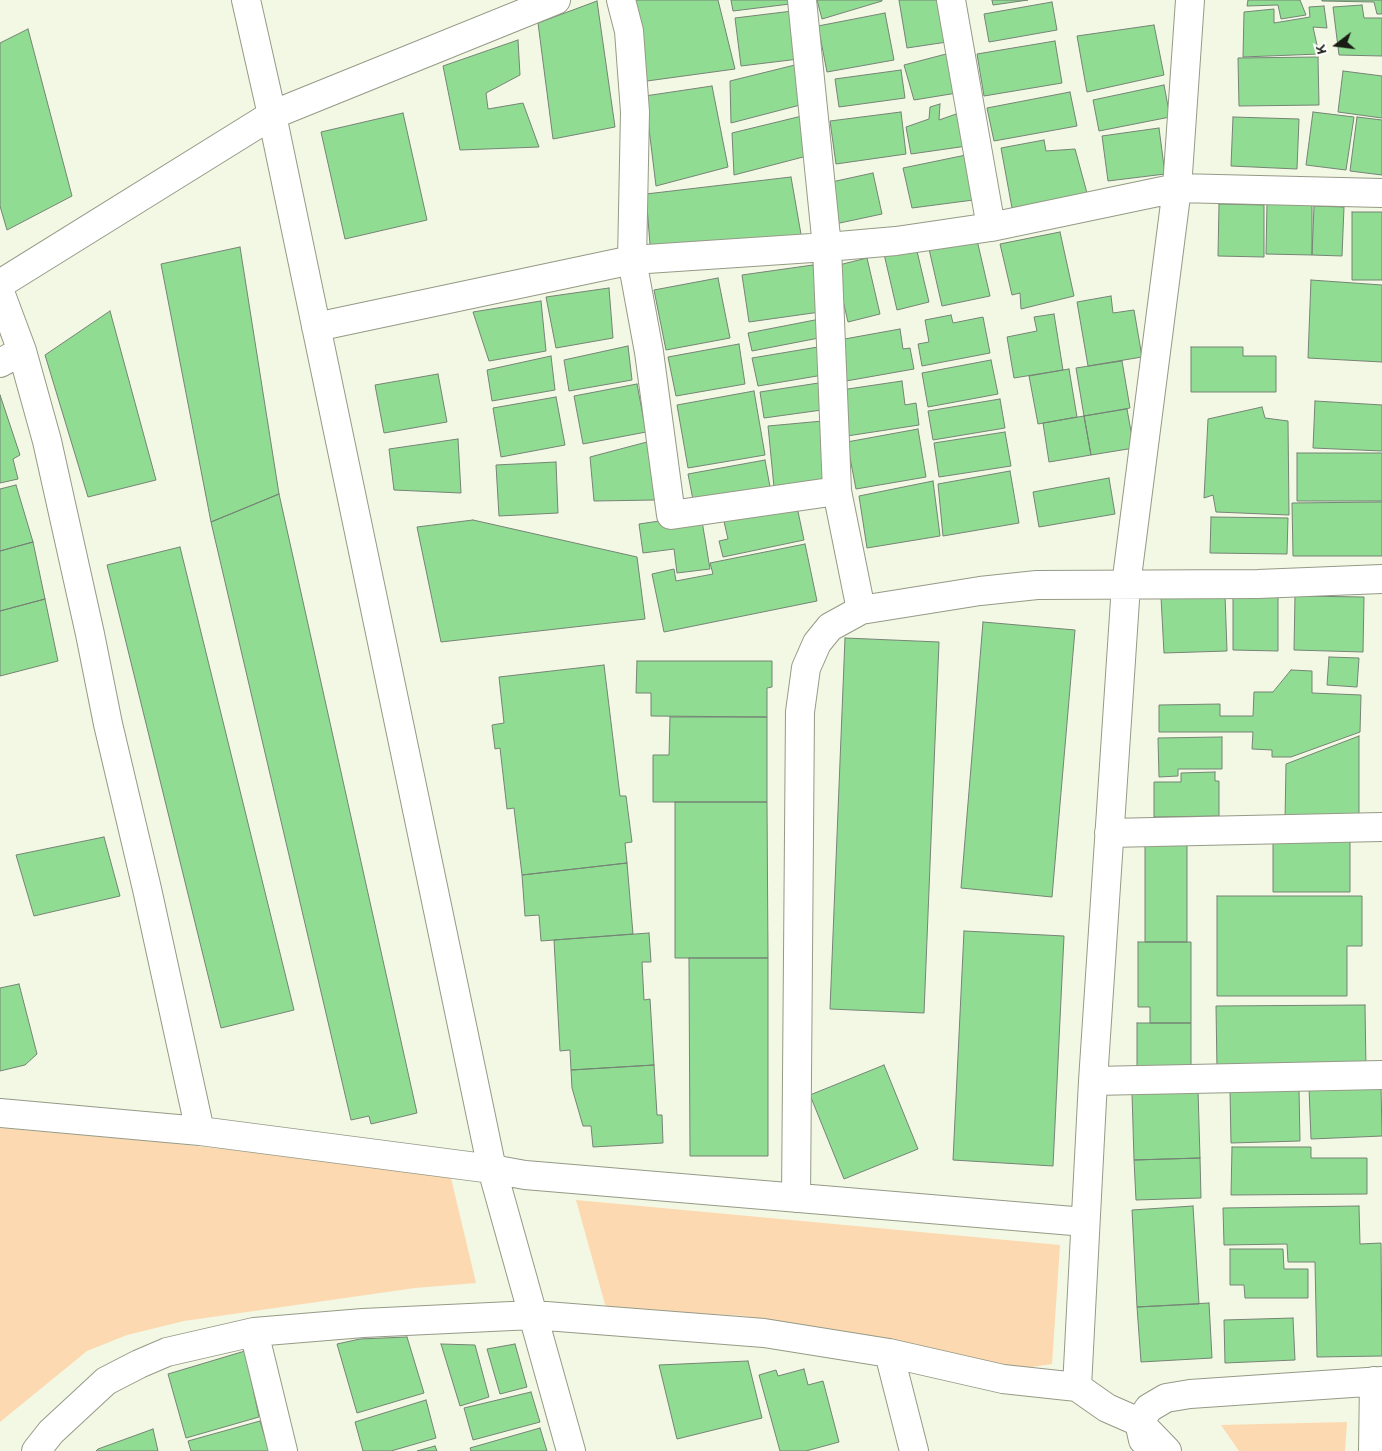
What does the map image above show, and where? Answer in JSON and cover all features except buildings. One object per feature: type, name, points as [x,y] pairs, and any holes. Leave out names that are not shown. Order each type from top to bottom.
[{"type":"street","points":[[246,0],[272,115],[492,1169],[571,1451]]},
{"type":"street","points":[[0,284],[272,115],[556,0]]},
{"type":"street","points":[[621,0],[628,31],[635,112],[632,260],[649,352],[671,515],[837,491]]},
{"type":"street","points":[[802,0],[827,247],[837,491],[861,610]]},
{"type":"street","points":[[951,0],[992,227]]},
{"type":"street","points":[[1077,1387],[1093,1081],[1126,585],[1177,188],[1190,0]]},
{"type":"street","points":[[316,327],[632,260],[896,241],[992,227],[1177,188],[1382,193]]},
{"type":"street","points":[[0,292],[11,357],[34,389],[47,440],[108,724],[147,889],[200,1131]]},
{"type":"street","points":[[796,1198],[800,712],[806,668],[817,643],[830,627],[861,610],[980,590],[1037,585],[1258,584],[1382,579]]},
{"type":"street","points":[[1109,833],[1382,827]]},
{"type":"street","points":[[1093,1081],[1382,1075]]},
{"type":"street","points":[[0,1113],[200,1131],[492,1169],[525,1176],[1085,1222]]},
{"type":"street","points":[[36,1451],[50,1432],[106,1381],[167,1352],[254,1332],[363,1323],[533,1315],[764,1333],[888,1353],[1003,1379],[1077,1387],[1107,1408],[1138,1422],[1167,1451]]},
{"type":"street","points":[[254,1332],[283,1451]]},
{"type":"street","points":[[888,1353],[914,1451]]},
{"type":"street","points":[[1138,1422],[1149,1408],[1166,1398],[1190,1394],[1378,1381],[1374,1451]]},
{"type":"street","points":[[1138,1422],[1146,1451]]},
{"type":"shaded area","points":[[0,1128],[160,1142],[450,1174],[476,1283],[415,1288],[184,1321],[127,1335],[87,1351],[0,1422]]},
{"type":"shaded area","points":[[576,1200],[1060,1245],[1052,1364],[1019,1369],[745,1316],[606,1308]]},
{"type":"shaded area","points":[[1347,1422],[1345,1451],[1239,1451],[1221,1425]]}]
